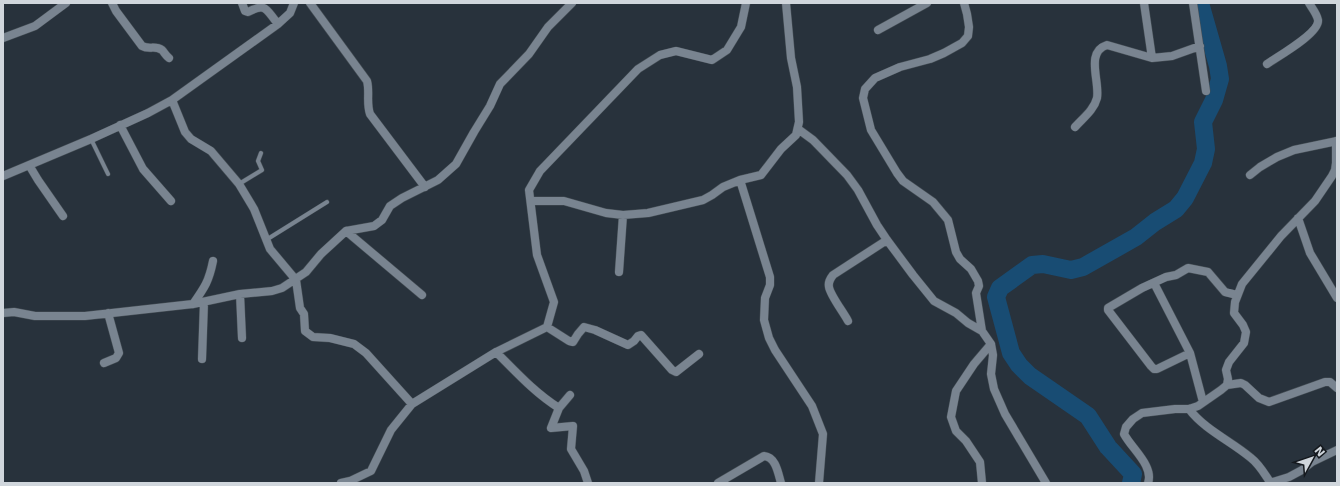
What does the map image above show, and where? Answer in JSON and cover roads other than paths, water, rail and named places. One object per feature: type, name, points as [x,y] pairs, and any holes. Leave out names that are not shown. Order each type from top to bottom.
[{"type":"street","points":[[3,38],[36,26],[66,3]]},
{"type":"street","points":[[112,3],[116,11],[142,46],[147,49],[157,48],[162,50],[169,58]]},
{"type":"street","points":[[242,3],[248,12],[262,7],[267,10],[278,24]]},
{"type":"street","points":[[3,176],[91,139],[148,113],[172,100],[278,24],[290,13],[294,3]]},
{"type":"street","points":[[310,3],[367,81],[369,89],[367,107],[370,114],[425,187]]},
{"type":"street","points":[[3,313],[14,312],[35,316],[85,316],[193,304],[240,294],[272,291],[282,288],[306,272],[321,254],[346,231],[374,226],[382,220],[390,206],[438,180],[456,164],[490,106],[500,84],[529,54],[548,27],[572,3]]},
{"type":"street","points":[[341,483],[350,481],[371,471],[391,430],[412,404],[496,352],[547,327],[554,302],[537,255],[529,190],[540,171],[638,69],[660,55],[676,51],[712,60],[727,50],[742,27],[746,3]]},
{"type":"street","points":[[531,201],[564,201],[606,213],[623,215],[648,213],[703,200],[723,187],[740,180],[761,175],[781,149],[796,135],[798,129],[797,87],[791,58],[786,3]]},
{"type":"street","points":[[878,30],[927,3]]},
{"type":"street","points":[[964,3],[969,27],[968,36],[962,43],[930,59],[900,67],[875,78],[865,89],[863,98],[871,130],[896,173],[903,181],[933,202],[948,220],[956,252],[960,259],[971,269],[978,281],[979,286],[976,293],[982,331],[991,344],[993,355],[990,374],[994,389],[1005,414],[1046,483]]},
{"type":"street","points":[[1144,3],[1152,58]]},
{"type":"street","points":[[1193,3],[1206,91]]},
{"type":"street","points":[[1267,64],[1308,36],[1317,27],[1319,20],[1309,3]]},
{"type":"street","points":[[1075,128],[1092,109],[1097,98],[1098,87],[1094,61],[1096,52],[1101,47],[1107,45],[1152,58],[1172,56],[1200,46]]},
{"type":"street","points":[[172,100],[185,132],[191,138],[211,151],[239,184],[254,209],[270,249],[296,280],[300,308],[304,314],[305,331],[313,337],[330,338],[354,344],[366,353],[412,404]]},
{"type":"street","points":[[120,125],[143,169],[171,201]]},
{"type":"street","points":[[798,129],[813,140],[847,175],[858,190],[887,240],[934,301],[956,313],[968,324],[982,331]]},
{"type":"street","points":[[1148,483],[1150,478],[1149,471],[1124,434],[1126,427],[1142,413],[1198,406],[1226,385],[1228,379],[1226,370],[1229,362],[1244,343],[1246,332],[1234,313],[1237,295],[1242,284],[1252,270],[1315,201],[1336,172],[1336,141],[1294,150],[1276,157],[1250,175]]},
{"type":"street","points":[[29,165],[62,216]]},
{"type":"street","points":[[740,180],[770,277],[770,285],[765,298],[764,320],[769,338],[775,350],[812,406],[823,434],[819,483]]},
{"type":"street","points":[[619,272],[623,215]]},
{"type":"street","points":[[1298,218],[1310,252],[1337,298]]},
{"type":"street","points":[[346,231],[422,295]]},
{"type":"street","points":[[848,321],[831,292],[829,286],[830,280],[833,275],[887,240]]},
{"type":"street","points":[[193,304],[204,289],[210,277],[213,261]]},
{"type":"street","points":[[1190,352],[1157,369],[1154,369],[1108,310],[1109,306],[1142,288],[1176,275],[1188,268],[1208,272],[1225,292],[1237,295]]},
{"type":"street","points":[[1154,283],[1190,352],[1203,402]]},
{"type":"street","points":[[240,294],[242,338]]},
{"type":"street","points":[[202,359],[204,302]]},
{"type":"street","points":[[104,363],[116,358],[118,353],[108,313]]},
{"type":"street","points":[[547,327],[573,342],[584,327],[595,330],[628,346],[641,335],[672,370],[676,372],[699,354]]},
{"type":"street","points":[[982,483],[980,462],[966,441],[956,431],[951,417],[956,391],[974,364],[991,344]]},
{"type":"street","points":[[496,352],[526,382],[540,393],[544,399],[559,408]]},
{"type":"street","points":[[1226,385],[1241,383],[1259,398],[1269,402],[1325,382],[1330,382],[1337,388]]},
{"type":"street","points":[[570,395],[559,408],[551,428],[573,426],[572,449],[584,471],[588,483]]},
{"type":"street","points":[[1189,408],[1202,423],[1251,458],[1270,482],[1289,477],[1302,470],[1312,462],[1337,450]]},
{"type":"street","points":[[718,483],[764,456],[768,456],[773,460],[781,483]]},
{"type":"lane","points":[[91,139],[108,174]]},
{"type":"lane","points":[[239,184],[262,170],[258,161],[261,153]]},
{"type":"lane","points":[[266,240],[327,202]]},
{"type":"waterway","points":[[1131,483],[1133,474],[1108,447],[1088,416],[1030,376],[1019,365],[1011,353],[996,297],[1000,288],[1032,265],[1043,264],[1071,270],[1083,267],[1136,237],[1155,222],[1176,209],[1185,198],[1203,163],[1206,149],[1203,122],[1214,100],[1220,79],[1218,66],[1200,3]]}]
